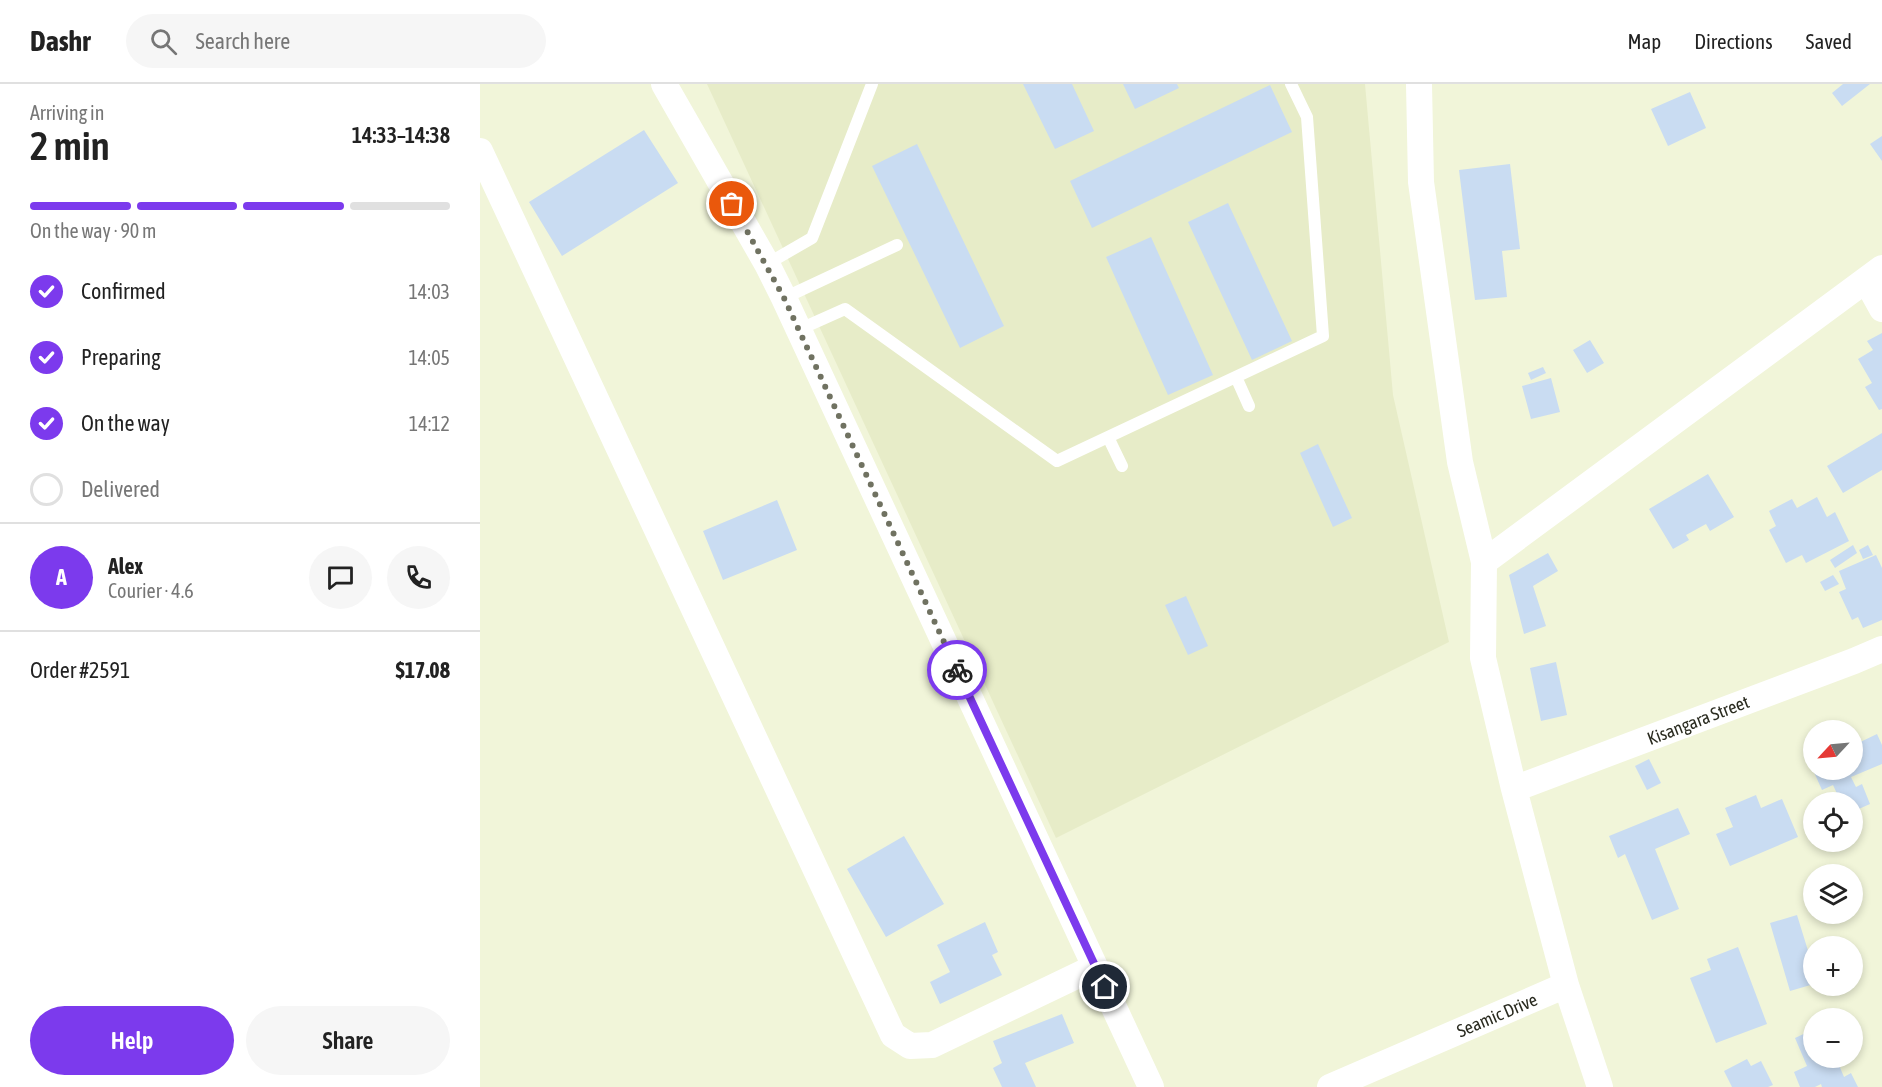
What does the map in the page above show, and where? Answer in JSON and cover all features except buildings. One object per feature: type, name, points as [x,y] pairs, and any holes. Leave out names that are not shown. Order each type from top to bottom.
[{"type":"street","points":[[664,84],[784,298],[1151,1087]]},
{"type":"street","points":[[1419,84],[1422,182],[1460,462],[1485,561],[1483,658],[1514,789],[1566,985],[1600,1087]]},
{"type":"street","points":[[480,151],[893,1035],[910,1046],[932,1046],[1095,967]]},
{"type":"street","points":[[1485,561],[1874,274],[1882,309]]},
{"type":"street","name":"Kisangara Street","points":[[1514,789],[1882,649]]},
{"type":"street","name":"Seamic Drive","points":[[1330,1087],[1566,985]]},
{"type":"lane","points":[[766,264],[812,238],[872,84]]},
{"type":"lane","points":[[798,330],[845,309],[1057,461],[1323,336],[1307,117],[1291,84]]},
{"type":"lane","points":[[784,298],[897,245]]},
{"type":"lane","points":[[1236,377],[1249,406]]},
{"type":"lane","points":[[1108,437],[1122,466]]},
{"type":"shaded area","points":[[707,84],[1365,84],[1393,395],[1449,642],[1056,838]]},
{"type":"way so far","points":[[732,204],[784,298],[957,670]]},
{"type":"route","points":[[957,670],[1105,987]]}]
